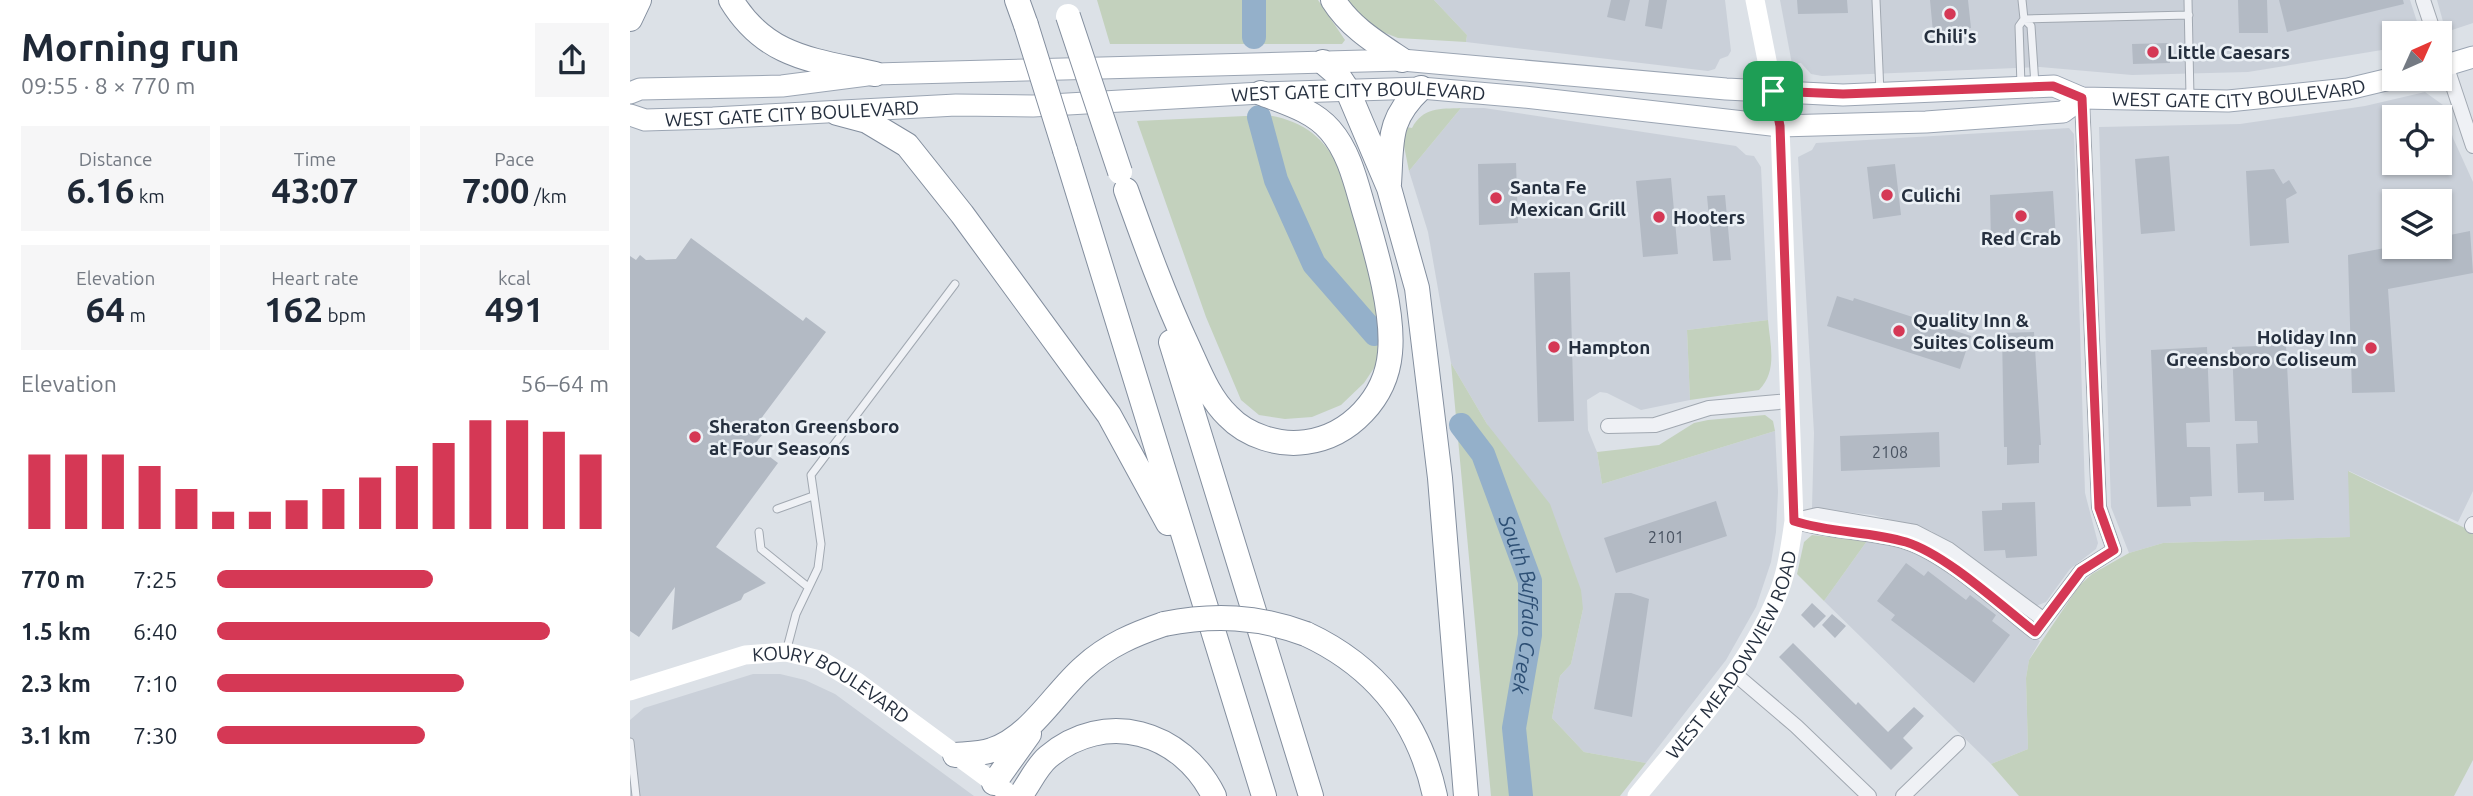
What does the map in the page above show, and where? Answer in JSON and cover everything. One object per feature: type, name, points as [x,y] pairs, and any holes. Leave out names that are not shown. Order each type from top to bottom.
[{"type":"highway","points":[[630,19],[639,0]]},
{"type":"highway","points":[[731,0],[758,35],[785,51],[875,74]]},
{"type":"highway","points":[[1017,0],[1264,796]]},
{"type":"highway","points":[[1333,0],[1342,15],[1360,32],[1402,60]]},
{"type":"highway","points":[[1066,8],[1159,284],[1200,373],[1228,416],[1251,433],[1272,441],[1296,444],[1338,434],[1373,401],[1390,354],[1385,301],[1370,233],[1345,151],[1330,128],[1311,113],[1261,93]]},
{"type":"highway","points":[[1323,62],[1337,74],[1347,89],[1389,188],[1419,299],[1440,478],[1466,796]]},
{"type":"highway","points":[[1389,188],[1395,120],[1403,106],[1421,89]]},
{"type":"highway","points":[[837,113],[867,121],[907,145],[962,214],[1109,415],[1157,500],[1210,616]]},
{"type":"highway","points":[[1123,181],[1311,796]]},
{"type":"highway","points":[[955,755],[983,752],[1005,744],[1046,707],[1083,667],[1129,636],[1164,624],[1195,618],[1229,617],[1263,620],[1306,634],[1355,662],[1394,700],[1413,729],[1435,796]]},
{"type":"highway","points":[[1003,790],[1046,707]]},
{"type":"highway","points":[[1020,796],[1046,758],[1079,736],[1119,730],[1142,733],[1166,745],[1191,764],[1214,796]]},
{"type":"main road","points":[[2452,59],[2473,57]]},
{"type":"main road","name":"WEST GATE CITY BOULEVARD","points":[[630,93],[640,89],[782,86],[875,74],[1402,60],[1773,91],[1880,93],[2053,86],[2082,98],[2190,102],[2261,99],[2348,89],[2382,81]]},
{"type":"main road","name":"WEST GATE CITY BOULEVARD","points":[[630,116],[645,120],[1347,89],[1421,89],[1524,97],[1780,126],[1926,122],[2063,112],[2082,98]]},
{"type":"street","name":"WEST MEADOWVIEW ROAD","points":[[1637,796],[1735,674],[1776,599],[1788,561],[1794,521],[1780,126],[1755,0]]},
{"type":"street","points":[[2423,0],[2430,21]]},
{"type":"street","points":[[2452,87],[2473,145]]},
{"type":"street","points":[[1794,521],[1813,527],[1895,539],[1925,551],[2039,626],[2081,571],[2114,550],[2099,508],[2082,98]]},
{"type":"street","points":[[1608,426],[1655,425],[1709,408],[1790,401]]},
{"type":"street","name":"KOURY BOULEVARD","points":[[630,691],[745,655],[786,652],[820,660],[856,681],[1003,790]]},
{"type":"street","points":[[1735,674],[1796,726],[1869,796]]},
{"type":"street","points":[[1903,796],[1958,743]]},
{"type":"lane","points":[[1876,0],[1880,93]]},
{"type":"lane","points":[[2022,0],[2024,19],[2031,26],[2028,86]]},
{"type":"lane","points":[[2188,0],[2190,102]]},
{"type":"lane","points":[[2024,19],[2189,15]]},
{"type":"lane","points":[[2024,19],[2019,26],[2028,86]]},
{"type":"lane","points":[[786,652],[796,614],[818,568],[821,544],[811,475],[955,284]]},
{"type":"lane","points":[[777,509],[813,496]]},
{"type":"lane","points":[[759,531],[761,549],[808,587]]},
{"type":"lane","points":[[630,742],[636,796]]},
{"type":"shaded area","points":[[1434,0],[1725,0],[1731,51],[1728,56],[1720,59],[1715,69],[1708,71],[1466,42],[1467,35]]},
{"type":"shaded area","points":[[1780,0],[2410,0],[2417,21],[2382,21],[2382,50],[2248,72],[2132,75],[2040,67],[1822,76],[1811,74],[1801,63],[1792,64]]},
{"type":"shaded area","points":[[2437,0],[2473,0],[2473,23],[2452,30],[2452,21],[2443,21]]},
{"type":"shaded area","points":[[2425,92],[2443,105],[2382,105],[2382,175],[2452,175],[2452,135],[2473,182],[2473,491],[2458,522],[2349,471],[2351,537],[2163,543],[2129,553],[2111,507],[2099,127],[2240,124],[2365,106]]},
{"type":"shaded area","points":[[1461,108],[1484,108],[1736,146],[1746,155],[1754,156],[1761,167],[1768,320],[1687,330],[1690,400],[1641,410],[1607,393],[1600,392],[1587,400],[1588,430],[1597,452],[1602,484],[1775,431],[1778,492],[1776,532],[1771,562],[1756,607],[1726,660],[1646,763],[1584,752],[1552,718],[1560,676],[1571,664],[1583,609],[1487,424],[1451,363],[1428,232],[1409,171]]},
{"type":"shaded area","points":[[2069,128],[2074,134],[2085,493],[2098,543],[2096,549],[2070,569],[2046,602],[2036,606],[1931,531],[1873,515],[1812,508],[1814,433],[1798,157],[1812,150],[1816,143]]},
{"type":"shaded area","points":[[1867,541],[1905,549],[1934,563],[2040,641],[2029,660],[2026,678],[2028,749],[1991,764],[1824,601]]},
{"type":"shaded area","points":[[753,674],[780,674],[805,680],[835,694],[974,796],[630,796],[630,720],[644,708]]},
{"type":"green space","points":[[1097,0],[1318,0],[1345,40],[1342,44],[1110,44]]},
{"type":"green space","points":[[1344,0],[1434,0],[1467,35],[1466,42],[1398,38],[1380,31],[1374,33]]},
{"type":"green space","points":[[1461,108],[1409,171],[1403,141],[1406,127],[1412,128],[1421,116],[1433,110]]},
{"type":"green space","points":[[1267,115],[1292,121],[1311,132],[1327,147],[1340,168],[1372,281],[1381,325],[1382,356],[1364,383],[1341,405],[1312,417],[1285,419],[1259,415],[1241,400],[1206,317],[1137,121]]},
{"type":"green space","points":[[1768,320],[1771,366],[1765,383],[1759,390],[1690,400],[1687,330]]},
{"type":"green space","points":[[1451,363],[1487,424],[1550,504],[1581,590],[1583,609],[1571,664],[1560,676],[1552,718],[1584,752],[1646,763],[1620,796],[1491,796]]},
{"type":"green space","points":[[1765,415],[1773,421],[1775,431],[1602,484],[1597,452],[1659,445],[1694,423]]},
{"type":"green space","points":[[2348,471],[2473,532],[2473,760],[2454,796],[2019,796],[1991,764],[2028,749],[2026,678],[2029,660],[2079,586],[2092,574],[2129,553],[2163,543],[2350,537]]},
{"type":"green space","points":[[1812,535],[1867,541],[1824,601],[1797,574],[1804,542]]},
{"type":"building","points":[[1611,0],[1630,0],[1625,21],[1607,17]]},
{"type":"building","points":[[1649,0],[1667,0],[1662,29],[1645,26]]},
{"type":"building","points":[[1797,0],[1847,0],[1848,13],[1798,14]]},
{"type":"building","name":"Chili's","points":[[1930,0],[1968,0],[1971,28],[1933,32]]},
{"type":"building","points":[[2238,0],[2267,0],[2268,33],[2239,33]]},
{"type":"building","points":[[2279,0],[2403,0],[2404,4],[2287,32]]},
{"type":"building","points":[[2169,43],[2170,63],[2133,64],[2132,44]]},
{"type":"building","points":[[2169,156],[2175,231],[2141,234],[2135,159]]},
{"type":"building","points":[[1516,163],[1518,223],[1479,225],[1478,164]]},
{"type":"building","points":[[1895,164],[1901,215],[1873,219],[1867,167]]},
{"type":"building","points":[[2274,169],[2283,184],[2289,180],[2297,193],[2286,199],[2289,243],[2250,246],[2246,171]]},
{"type":"building","points":[[1671,178],[1678,254],[1643,257],[1636,181]]},
{"type":"building","points":[[2053,191],[2056,239],[1991,242],[1990,195]]},
{"type":"building","points":[[1725,195],[1731,260],[1713,261],[1707,196]]},
{"type":"building","name":"Holiday Inn Greensboro Coliseum","points":[[2470,231],[2473,273],[2388,289],[2395,392],[2352,393],[2348,255],[2382,249],[2382,259],[2452,259],[2452,235]]},
{"type":"building","name":"Sheraton Greensboro at Four Seasons","points":[[691,238],[803,321],[806,317],[826,332],[757,424],[766,430],[754,445],[778,463],[716,547],[766,583],[744,594],[741,600],[672,630],[675,587],[639,637],[630,631],[630,256],[636,260],[640,255],[646,260],[676,259]]},
{"type":"building","name":"Hampton","points":[[1570,272],[1574,421],[1538,422],[1534,273]]},
{"type":"building","name":"Quality Inn & Suites Coliseum","points":[[1837,296],[1853,301],[1854,298],[1971,336],[1960,369],[1827,326]]},
{"type":"building","points":[[2034,332],[2041,445],[2039,463],[2007,465],[2007,447],[2004,447],[2002,333]]},
{"type":"building","points":[[2286,345],[2294,500],[2264,501],[2264,492],[2238,493],[2236,444],[2258,443],[2257,421],[2235,421],[2232,347]]},
{"type":"building","points":[[2207,347],[2210,422],[2186,423],[2187,447],[2210,447],[2212,496],[2190,497],[2191,506],[2157,507],[2151,350]]},
{"type":"building","points":[[1939,432],[1940,467],[1841,471],[1840,436]]},
{"type":"building","points":[[1716,501],[1727,536],[1616,573],[1604,538]]},
{"type":"building","points":[[2035,502],[2037,556],[2006,558],[2005,550],[1984,551],[1982,511],[2002,510],[2002,503]]},
{"type":"building","points":[[1906,563],[1924,576],[1928,571],[1966,600],[1970,595],[1996,615],[1992,621],[2010,635],[1974,683],[1891,620],[1895,615],[1877,601]]},
{"type":"building","points":[[1615,593],[1631,593],[1649,599],[1632,717],[1594,709]]},
{"type":"building","points":[[1812,603],[1826,616],[1814,628],[1801,615]]},
{"type":"building","points":[[1832,614],[1846,626],[1835,638],[1822,625]]},
{"type":"building","points":[[1793,643],[1856,705],[1858,702],[1888,732],[1914,707],[1924,716],[1903,738],[1913,748],[1891,770],[1779,657]]},
{"type":"waterway","name":"South Buffalo Creek","points":[[1254,0],[1254,37]]},
{"type":"waterway","name":"South Buffalo Creek","points":[[1259,117],[1276,180],[1314,264],[1375,334]]},
{"type":"waterway","name":"South Buffalo Creek","points":[[1461,425],[1483,454],[1530,581],[1530,635],[1514,728],[1521,796]]},
{"type":"place","name":"Chili's","points":[[1950,14]]},
{"type":"place","name":"Little Caesars","points":[[2153,52]]},
{"type":"place","name":"Culichi","points":[[1887,195]]},
{"type":"place","name":"Santa Fe Mexican Grill","points":[[1496,198]]},
{"type":"place","name":"Red Crab","points":[[2021,216]]},
{"type":"place","name":"Hooters","points":[[1659,217]]},
{"type":"place","name":"Quality Inn & Suites Coliseum","points":[[1899,331]]},
{"type":"place","name":"Hampton","points":[[1554,347]]},
{"type":"place","name":"Holiday Inn Greensboro Coliseum","points":[[2371,348]]},
{"type":"place","name":"Sheraton Greensboro at Four Seasons","points":[[695,437]]},
{"type":"route","points":[[2053,86],[2082,98],[2099,508],[2114,550],[2081,571],[2035,632],[1939,559],[1909,543],[1813,527],[1794,521],[1780,126],[1773,91],[1843,94],[2053,86]]}]
